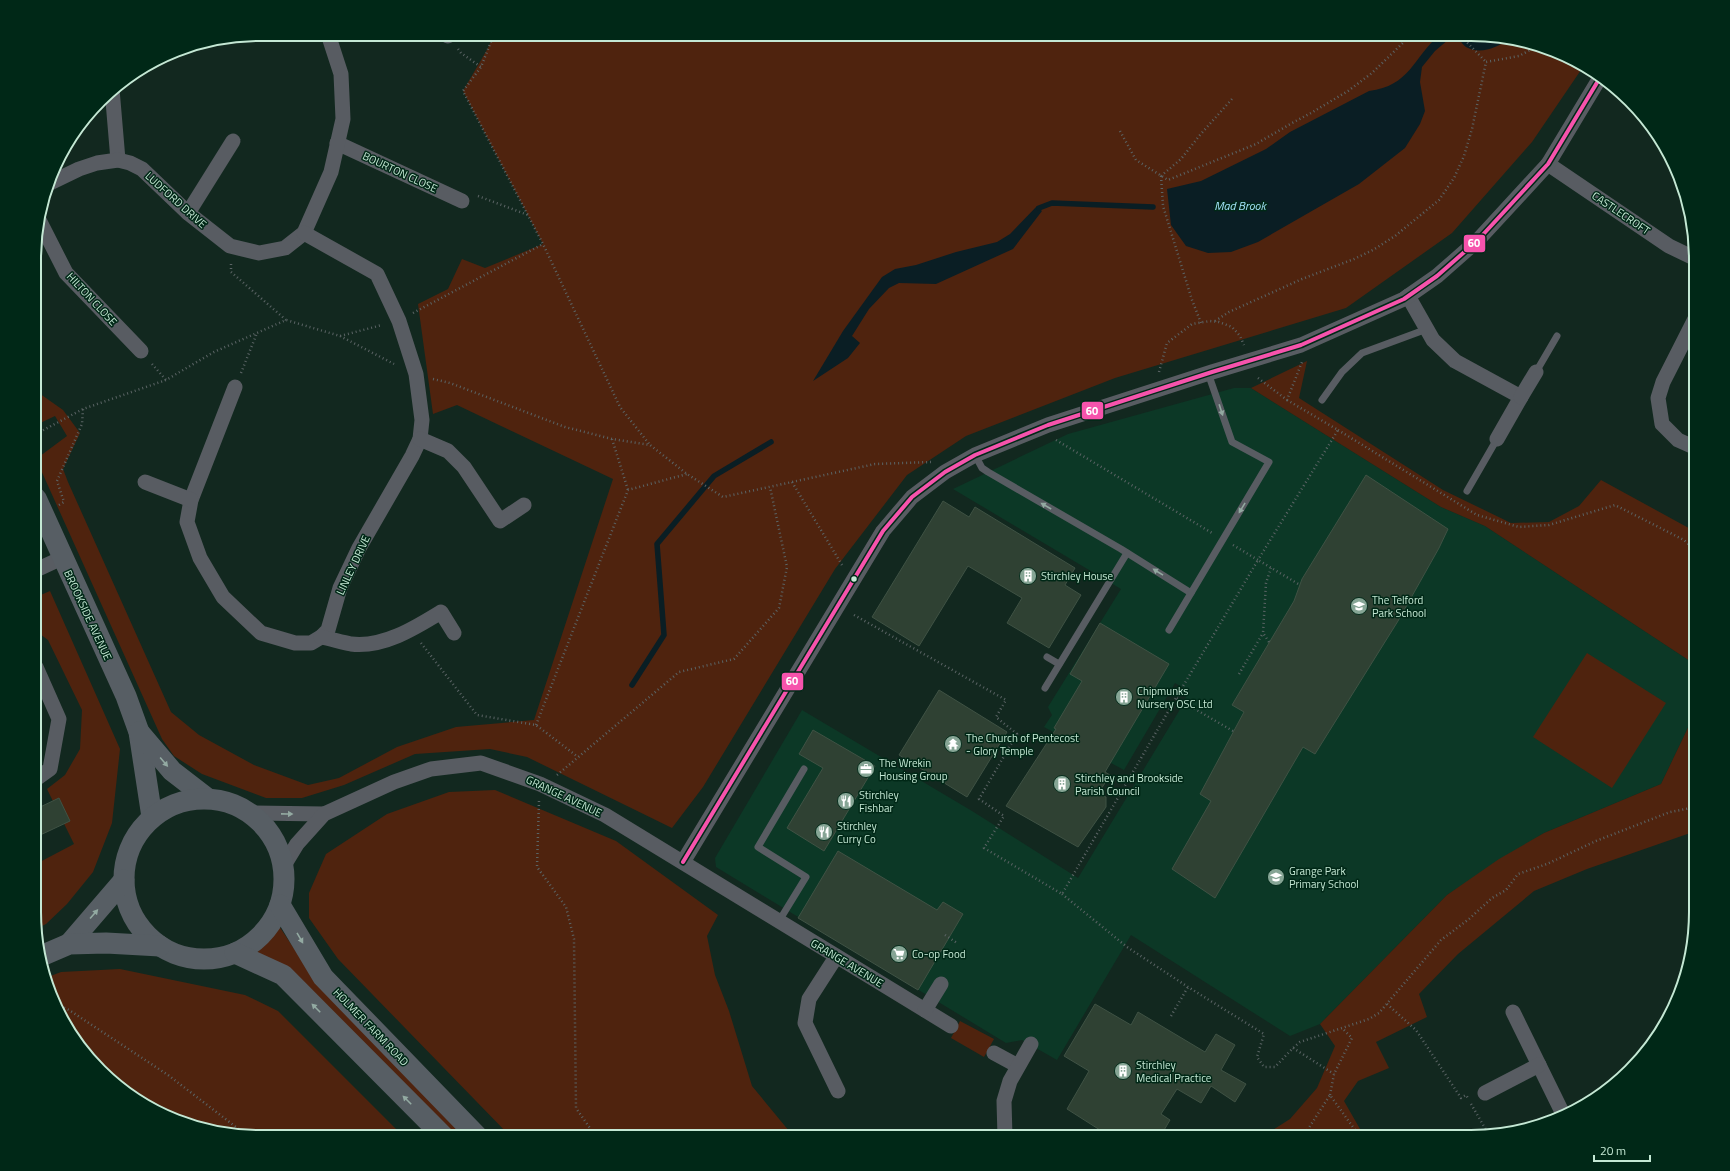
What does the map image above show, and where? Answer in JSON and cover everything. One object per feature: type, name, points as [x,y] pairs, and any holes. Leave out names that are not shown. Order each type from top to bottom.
[{"type":"street","name":"LUDFORD DRIVE","points":[[56,180],[79,169],[97,163],[118,160],[130,163],[142,169],[188,213],[230,246],[259,253],[286,248],[304,233],[331,172],[343,119],[341,74],[331,41]]},
{"type":"street","points":[[683,862],[883,531],[912,497],[945,472],[975,454],[1048,425],[1208,373],[1301,345],[1408,296],[1437,276],[1478,240],[1548,164],[1598,82]]},
{"type":"street","points":[[113,97],[118,160]]},
{"type":"street","points":[[188,213],[233,141]]},
{"type":"street","name":"BOURTON CLOSE","points":[[337,143],[462,201]]},
{"type":"street","name":"CASTLECROFT","points":[[1548,164],[1669,246],[1689,256]]},
{"type":"street","name":"HILTON CLOSE","points":[[43,228],[66,273],[141,351]]},
{"type":"street","name":"LINLEY DRIVE","points":[[304,233],[377,274],[398,321],[416,374],[422,420],[420,439],[412,456],[359,548],[340,588],[328,630],[321,637]]},
{"type":"street","points":[[1408,296],[1433,340],[1454,361],[1521,398]]},
{"type":"street","points":[[1689,331],[1663,382],[1658,398],[1662,424],[1678,440],[1689,445]]},
{"type":"street","points":[[1497,439],[1536,372]]},
{"type":"street","points":[[235,387],[191,500],[187,522],[200,558],[223,597],[261,632],[294,643],[311,643],[321,637],[352,644],[377,643],[411,630],[441,612],[454,633]]},
{"type":"street","points":[[420,439],[448,451],[464,467],[500,521],[524,505]]},
{"type":"street","points":[[145,482],[191,500]]},
{"type":"street","name":"BROOKSIDE AVENUE","points":[[41,510],[126,696],[139,732],[152,817]]},
{"type":"street","points":[[41,568],[62,558]]},
{"type":"street","points":[[41,679],[58,719],[50,769],[41,775]]},
{"type":"street","name":"BROOKSIDE AVENUE","points":[[139,732],[172,771],[207,798]]},
{"type":"street","name":"GRANGE AVENUE","points":[[283,867],[297,844],[324,814],[394,782],[431,769],[481,763],[540,784],[605,815],[951,1026]]},
{"type":"street","points":[[45,954],[69,944],[106,943],[160,946],[184,956],[210,959],[235,953],[254,942],[270,925],[280,905],[284,886],[283,867],[277,846],[266,828],[250,813],[235,805],[207,798],[183,801],[152,817],[140,830],[131,845],[126,862],[124,880],[128,905],[141,928],[160,946]]},
{"type":"street","name":"GRANGE AVENUE","points":[[250,813],[324,814]]},
{"type":"street","points":[[69,944],[124,880]]},
{"type":"street","name":"HOLMER FARM ROAD","points":[[280,905],[323,977],[471,1130]]},
{"type":"street","points":[[235,953],[283,975],[433,1130]]},
{"type":"street","points":[[836,957],[809,999],[805,1023],[838,1091]]},
{"type":"street","points":[[925,1010],[941,984]]},
{"type":"street","points":[[1513,1012],[1561,1111]]},
{"type":"street","points":[[1005,1130],[1004,1101],[1010,1081],[1031,1044]]},
{"type":"street","points":[[994,1053],[1018,1066]]},
{"type":"street","points":[[1485,1093],[1539,1065]]},
{"type":"lane","points":[[1322,400],[1342,372],[1362,353],[1427,328]]},
{"type":"lane","points":[[1536,372],[1557,336]]},
{"type":"lane","points":[[1169,630],[1269,462],[1232,442],[1208,373]]},
{"type":"lane","points":[[1467,491],[1497,439]]},
{"type":"lane","points":[[975,454],[982,468],[988,472],[1127,553],[1191,593]]},
{"type":"lane","points":[[1045,688],[1127,553]]},
{"type":"lane","points":[[1047,657],[1059,664]]},
{"type":"lane","points":[[779,921],[806,877],[758,847],[804,768]]},
{"type":"path","points":[[451,41],[461,53],[481,67]]},
{"type":"path","points":[[491,41],[481,67],[463,91],[543,244],[620,407],[650,445],[687,474],[722,497],[875,464],[937,462]]},
{"type":"path","points":[[1120,131],[1136,160],[1168,180],[1256,144],[1311,113],[1348,91],[1372,73],[1405,41]]},
{"type":"path","points":[[1466,41],[1486,62]]},
{"type":"path","points":[[1486,62],[1519,56],[1531,49]]},
{"type":"path","points":[[1158,376],[1167,343],[1192,324],[1215,321],[1229,312],[1302,278],[1354,259],[1373,250],[1395,236],[1439,200],[1454,178],[1464,156],[1472,129],[1486,62]]},
{"type":"path","points":[[1161,176],[1181,159],[1232,99]]},
{"type":"path","points":[[1161,176],[1163,206],[1192,300],[1201,323]]},
{"type":"path","points":[[462,201],[474,194],[528,215]]},
{"type":"path","points":[[340,336],[398,321],[543,244]]},
{"type":"path","points":[[230,246],[231,272],[286,320],[340,336],[397,365]]},
{"type":"path","points":[[41,431],[84,408],[166,380],[214,352],[286,320]]},
{"type":"path","points":[[1215,321],[1232,327],[1240,336],[1245,348]]},
{"type":"path","points":[[235,387],[257,333]]},
{"type":"path","points":[[141,351],[166,380]]},
{"type":"path","points":[[1287,400],[1303,357]]},
{"type":"path","points":[[430,378],[450,383],[565,427],[612,439],[650,445]]},
{"type":"path","points":[[1258,378],[1287,400],[1477,515],[1519,527],[1549,525],[1615,506],[1684,540],[1689,545]]},
{"type":"path","points":[[56,507],[64,502],[57,481],[82,424],[84,408]]},
{"type":"path","points":[[1062,894],[1258,560],[1338,430]]},
{"type":"path","points":[[536,725],[628,490],[612,439]]},
{"type":"path","points":[[1052,439],[1059,441],[1300,585]]},
{"type":"path","points":[[628,490],[687,474]]},
{"type":"path","points":[[792,482],[843,567]]},
{"type":"path","points":[[555,776],[679,672],[734,659],[779,608],[787,567],[770,486]]},
{"type":"path","points":[[1240,674],[1263,632],[1266,583],[1271,568]]},
{"type":"path","points":[[854,615],[1006,700],[996,718],[1017,734],[980,799],[1004,816],[984,848],[1062,894],[1127,947],[1264,1034],[1258,1057],[1264,1067],[1275,1067],[1300,1042],[1369,1019],[1379,1013],[1441,940],[1469,919],[1492,898],[1506,890],[1518,874],[1547,864],[1596,841],[1670,812],[1689,808]]},
{"type":"path","points":[[411,630],[476,715],[536,725],[578,757]]},
{"type":"path","points":[[1263,632],[1269,642]]},
{"type":"path","points":[[1176,698],[1233,731]]},
{"type":"path","points":[[540,784],[538,806],[537,867],[566,907],[574,939],[576,1108],[591,1130]]},
{"type":"path","points":[[945,935],[957,943]]},
{"type":"path","points":[[1171,1016],[1188,987]]},
{"type":"path","points":[[1387,1004],[1416,1030],[1461,1098],[1466,1095],[1486,1130]]},
{"type":"path","points":[[62,1007],[168,1075],[240,1129]]},
{"type":"path","points":[[1308,1130],[1330,1095],[1334,1074],[1352,1038],[1342,1028]]},
{"type":"path","points":[[1293,1048],[1334,1074]]},
{"type":"path","points":[[1330,1095],[1355,1130]]},
{"type":"shaded area","points":[[491,41],[1485,41],[1528,48],[1568,63],[1581,70],[1532,142],[1452,233],[1346,308],[1115,378],[966,436],[907,475],[835,569],[703,787],[672,828],[527,757],[490,749],[415,754],[344,785],[302,798],[266,798],[202,774],[174,756],[162,739],[41,470],[41,455],[67,436],[55,416],[41,423],[41,395],[63,410],[80,433],[63,469],[68,482],[171,712],[199,735],[254,765],[308,785],[339,778],[397,747],[456,727],[534,720],[613,479],[457,405],[433,414],[418,304],[448,289],[462,259],[485,268],[543,244],[463,91]]},
{"type":"shaded area","points":[[1307,361],[1299,398],[1443,490],[1511,523],[1549,522],[1579,506],[1601,480],[1689,528],[1689,660],[1485,526],[1441,507],[1251,388]]},
{"type":"shaded area","points":[[1234,388],[1251,388],[1441,507],[1485,526],[1689,660],[1689,726],[1661,784],[1544,833],[1447,895],[1320,1024],[1290,1036],[1131,935],[1057,1060],[1022,1040],[1006,1043],[716,867],[715,858],[802,710],[972,811],[1078,878],[1179,711],[1189,691],[1175,683],[1124,770],[1044,727],[1052,715],[1048,707],[1121,589],[953,489],[1068,434]]},
{"type":"shaded area","points":[[50,591],[120,749],[112,823],[93,872],[67,904],[46,924],[41,926],[41,861],[74,844],[47,789],[65,775],[80,749],[82,710],[48,640],[41,635],[41,595]]},
{"type":"shaded area","points":[[1587,653],[1666,703],[1612,788],[1533,737]]},
{"type":"shaded area","points":[[1689,726],[1689,833],[1587,869],[1534,891],[1458,954],[1419,994],[1427,1017],[1376,1042],[1389,1068],[1358,1081],[1344,1101],[1360,1129],[1273,1130],[1290,1119],[1317,1088],[1335,1046],[1320,1024],[1447,895],[1499,859],[1544,833],[1661,784]]},
{"type":"shaded area","points":[[495,790],[616,841],[718,915],[707,936],[715,975],[729,1011],[752,1086],[788,1130],[504,1130],[338,959],[309,918],[309,893],[326,854],[387,814],[449,792]]},
{"type":"shaded area","points":[[279,926],[309,971],[463,1130],[446,1130],[256,954]]},
{"type":"shaded area","points":[[120,969],[245,995],[278,1011],[397,1130],[245,1130],[202,1123],[162,1108],[126,1085],[115,1076],[86,1045],[63,1009],[51,976],[61,972]]},
{"type":"shaded area","points":[[960,1021],[994,1039],[984,1057],[951,1038]]},
{"type":"water","name":"Mad Brook","points":[[1433,41],[1447,41],[1435,51],[1422,67],[1420,82],[1425,111],[1420,124],[1405,148],[1359,184],[1258,242],[1231,252],[1208,253],[1186,246],[1171,225],[1167,189],[1201,181],[1266,149],[1290,132],[1369,91],[1383,88],[1394,83],[1410,70]]},
{"type":"water","points":[[1460,41],[1485,41],[1502,43],[1494,48],[1477,50],[1466,47]]},
{"type":"water","points":[[1037,206],[1042,211],[1013,249],[936,284],[899,283],[889,288],[869,309],[852,336],[860,343],[848,358],[813,381],[843,331],[882,277],[895,269],[916,265],[956,252],[997,242],[1010,234]]},
{"type":"building","name":"The Telford Park School","points":[[1366,475],[1448,529],[1398,621],[1315,754],[1303,747],[1215,898],[1172,869],[1211,801],[1200,794],[1244,712],[1232,705],[1294,601],[1302,579]]},
{"type":"building","name":"Stirchley House","points":[[943,501],[969,517],[975,507],[1075,568],[1065,585],[1081,595],[1049,648],[1007,623],[1022,598],[968,566],[919,646],[872,617]]},
{"type":"building","points":[[1100,623],[1169,664],[1105,772],[1110,775],[1098,794],[1106,797],[1106,807],[1078,847],[1006,806],[1056,729],[1054,728],[1082,681],[1070,674]]},
{"type":"building","name":"The Church of Pentecost - Glory Temple","points":[[939,690],[1007,732],[967,797],[899,755]]},
{"type":"building","points":[[813,730],[875,766],[824,851],[787,828],[823,768],[799,754]]},
{"type":"building","points":[[59,798],[70,821],[41,835],[41,807]]},
{"type":"building","name":"Co-op Food","points":[[838,851],[937,910],[943,902],[963,914],[918,990],[798,918]]},
{"type":"building","name":"Stirchley Medical Practice","points":[[1095,1004],[1131,1025],[1138,1012],[1205,1052],[1216,1034],[1235,1045],[1221,1070],[1246,1084],[1235,1102],[1211,1086],[1201,1103],[1177,1089],[1161,1114],[1170,1120],[1164,1130],[1100,1130],[1067,1109],[1089,1071],[1064,1056]]},
{"type":"waterway","points":[[1039,208],[1052,203],[1153,207]]},
{"type":"waterway","points":[[632,685],[664,635],[657,544],[714,476],[771,442]]},
{"type":"transit line","name":"60","points":[[683,862],[883,531],[912,497],[945,472],[975,455],[1048,425],[1301,345],[1404,299],[1437,276],[1478,240],[1548,164],[1598,82]]},
{"type":"place","name":"Stirchley House","points":[[1028,576]]},
{"type":"place","name":"The Telford Park School","points":[[1359,606]]},
{"type":"place","name":"Chipmunks Nursery OSC Ltd","points":[[1124,697]]},
{"type":"place","name":"The Church of Pentecost - Glory Temple","points":[[953,744]]},
{"type":"place","name":"The Wrekin Housing Group","points":[[866,769]]},
{"type":"place","name":"Stirchley and Brookside Parish Council","points":[[1062,784]]},
{"type":"place","name":"Stirchley Fishbar","points":[[846,801]]},
{"type":"place","name":"Stirchley Curry Co","points":[[824,832]]},
{"type":"place","name":"Grange Park Primary School","points":[[1276,877]]},
{"type":"place","name":"Co-op Food","points":[[899,954]]},
{"type":"place","name":"Stirchley Medical Practice","points":[[1123,1071]]}]
